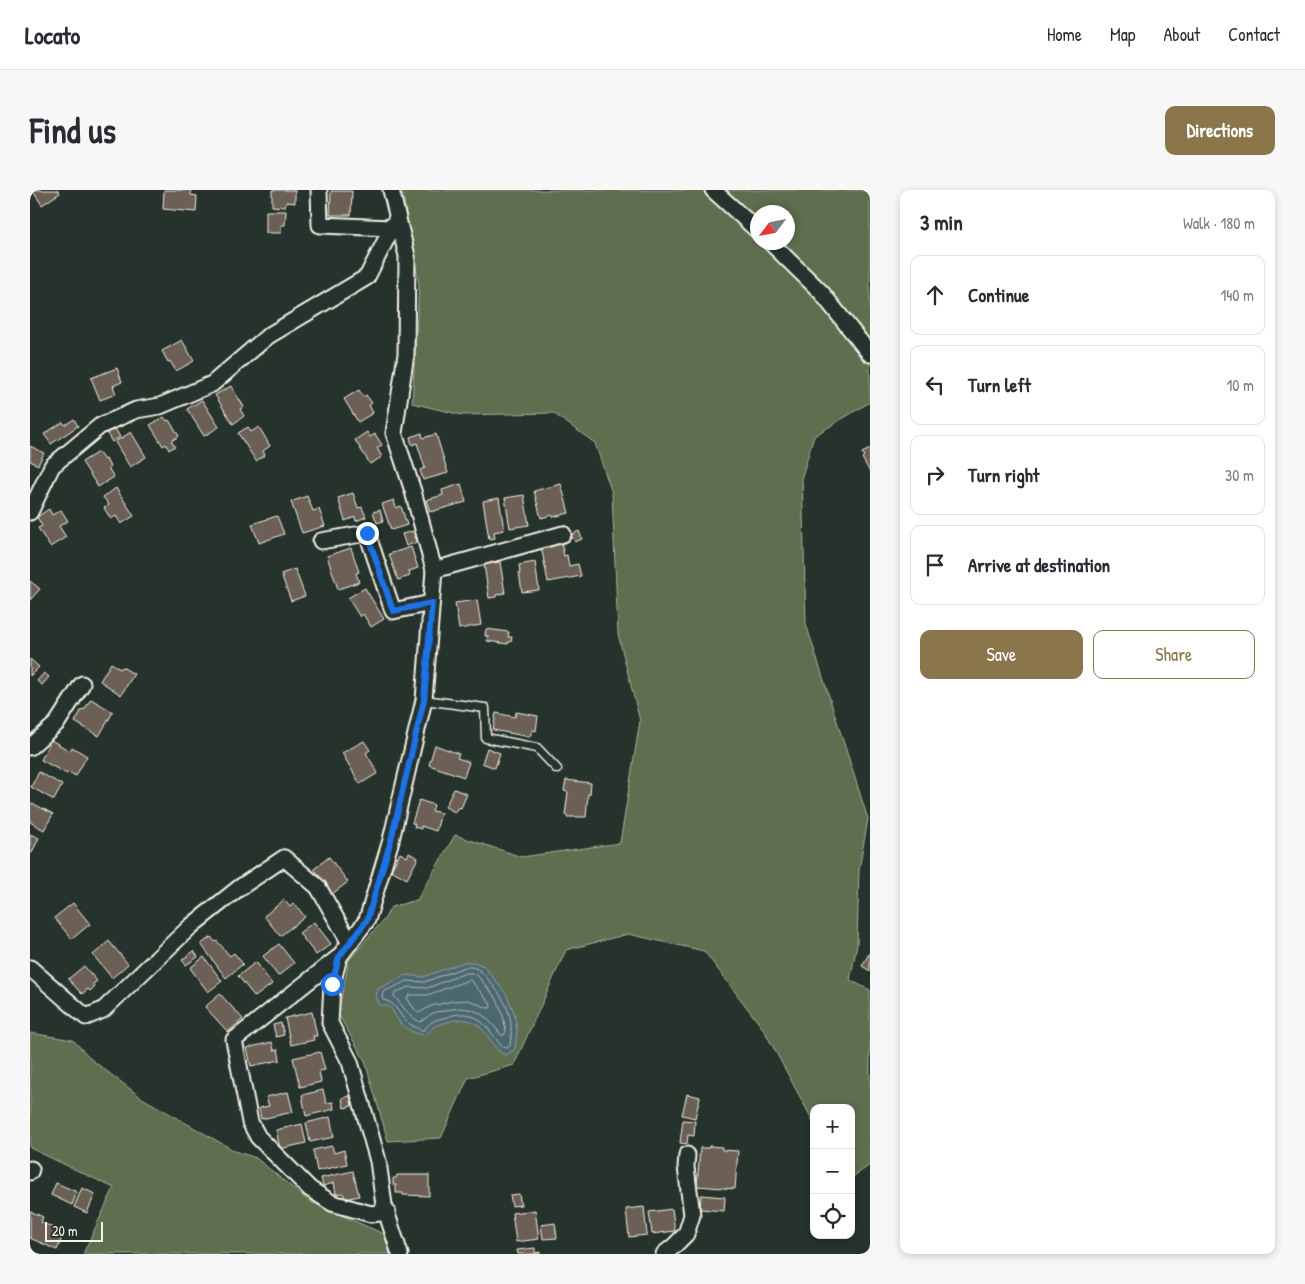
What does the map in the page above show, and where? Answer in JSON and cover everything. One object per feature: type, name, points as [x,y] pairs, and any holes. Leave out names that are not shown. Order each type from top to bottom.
[{"type":"street","points":[[319,190],[320,225],[394,223]]},
{"type":"street","points":[[387,1212],[371,1214],[332,1204],[310,1189],[258,1137],[250,1122],[234,1040],[339,957],[367,920],[391,840],[424,700],[434,570],[414,491],[394,433],[406,354],[407,256],[394,223],[391,190]]},
{"type":"street","points":[[713,190],[750,224]]},
{"type":"street","points":[[30,512],[52,466],[100,426],[136,410],[160,406],[212,384],[268,336],[367,277],[394,223]]},
{"type":"street","points":[[778,250],[821,292],[870,354]]},
{"type":"street","points":[[321,541],[367,533],[393,611],[432,603]]},
{"type":"street","points":[[434,570],[562,534]]},
{"type":"street","points":[[30,747],[57,723],[82,684]]},
{"type":"street","points":[[30,968],[86,1017],[103,1010],[190,927],[239,888],[284,858],[318,887],[350,943]]},
{"type":"street","points":[[339,957],[332,984],[330,1023],[350,1062],[378,1160],[384,1205],[400,1254]]},
{"type":"street","points":[[664,1254],[686,1234],[692,1215],[686,1167],[687,1155]]},
{"type":"lane","points":[[424,700],[484,708],[486,738],[537,748],[557,769]]},
{"type":"green space","points":[[402,190],[870,190],[870,402],[814,436],[802,476],[806,624],[868,819],[859,870],[857,945],[850,980],[870,990],[870,1165],[855,1175],[855,1104],[810,1104],[810,1116],[764,1030],[704,951],[628,934],[566,950],[514,1065],[468,1078],[441,1138],[388,1141],[365,1061],[338,1014],[349,960],[385,918],[391,907],[417,900],[455,835],[522,857],[620,843],[640,721],[618,634],[612,493],[595,443],[553,413],[462,415],[412,403],[419,284]]},
{"type":"green space","points":[[30,1033],[73,1040],[92,1060],[142,1098],[235,1151],[256,1158],[309,1201],[384,1234],[390,1254],[83,1254],[114,1188],[30,1148]]},
{"type":"water","points":[[464,962],[474,962],[484,966],[506,994],[514,1012],[517,1030],[515,1049],[506,1055],[498,1050],[482,1029],[467,1020],[455,1020],[438,1025],[432,1028],[426,1035],[412,1031],[400,1023],[388,1006],[380,1005],[376,997],[378,989],[406,975],[423,977]]},
{"type":"building","points":[[32,190],[58,190],[60,193],[42,205]]},
{"type":"building","points":[[164,190],[191,190],[191,195],[197,196],[196,212],[163,209]]},
{"type":"building","points":[[272,190],[295,190],[295,203],[286,202],[285,207],[272,206]]},
{"type":"building","points":[[331,191],[352,191],[351,215],[330,215]]},
{"type":"building","points":[[266,211],[286,211],[285,225],[281,225],[281,233],[266,233]]},
{"type":"building","points":[[182,340],[194,361],[176,371],[162,351]]},
{"type":"building","points":[[117,368],[122,382],[113,386],[116,394],[100,400],[91,378]]},
{"type":"building","points":[[231,386],[244,407],[240,409],[244,416],[233,424],[215,395]]},
{"type":"building","points":[[359,390],[363,397],[366,395],[372,403],[369,405],[373,413],[358,422],[344,399]]},
{"type":"building","points":[[202,400],[219,427],[204,436],[187,409]]},
{"type":"building","points":[[164,417],[167,421],[169,420],[179,436],[171,441],[175,446],[169,450],[166,444],[163,446],[150,425]]},
{"type":"building","points":[[74,419],[78,426],[51,444],[44,434],[63,422],[65,425]]},
{"type":"building","points":[[114,427],[120,437],[112,442],[106,432]]},
{"type":"building","points":[[248,427],[251,432],[259,427],[270,446],[263,451],[265,455],[256,461],[238,433]]},
{"type":"building","points":[[131,432],[146,457],[130,467],[115,442]]},
{"type":"building","points":[[367,432],[370,437],[375,434],[382,445],[377,448],[382,457],[370,464],[355,440]]},
{"type":"building","points":[[422,433],[423,438],[436,434],[448,473],[423,480],[420,470],[425,468],[417,443],[412,445],[410,437]]},
{"type":"building","points":[[30,446],[44,453],[38,465],[30,461]]},
{"type":"building","points":[[870,449],[870,472],[862,458],[864,456],[862,453]]},
{"type":"building","points":[[98,452],[104,460],[106,459],[110,467],[108,468],[114,477],[98,487],[82,462]]},
{"type":"building","points":[[461,484],[466,502],[430,512],[426,500],[443,495],[442,490]]},
{"type":"building","points":[[561,484],[569,513],[541,518],[534,491]]},
{"type":"building","points":[[116,488],[134,516],[121,524],[116,516],[111,519],[104,508],[109,505],[103,497]]},
{"type":"building","points":[[353,493],[358,508],[362,507],[366,517],[356,521],[355,517],[345,521],[338,498]]},
{"type":"building","points":[[524,495],[529,525],[510,528],[505,498]]},
{"type":"building","points":[[307,496],[313,511],[319,509],[325,526],[302,533],[291,502]]},
{"type":"building","points":[[499,498],[504,530],[494,532],[495,538],[489,539],[483,501]]},
{"type":"building","points":[[394,500],[396,508],[401,506],[407,525],[391,530],[382,504]]},
{"type":"building","points":[[49,509],[52,515],[61,510],[68,521],[59,526],[66,537],[50,547],[38,528],[42,526],[37,517]]},
{"type":"building","points":[[380,510],[383,521],[377,523],[373,512]]},
{"type":"building","points":[[277,516],[284,534],[259,543],[252,524]]},
{"type":"building","points":[[413,531],[417,542],[406,546],[402,534]]},
{"type":"building","points":[[579,531],[582,539],[575,542],[571,535]]},
{"type":"building","points":[[561,542],[564,556],[567,555],[569,566],[578,564],[581,576],[548,582],[541,546]]},
{"type":"building","points":[[411,547],[418,568],[409,571],[410,576],[398,580],[389,554]]},
{"type":"building","points":[[351,548],[359,572],[356,573],[359,582],[338,589],[327,556]]},
{"type":"building","points":[[500,562],[505,593],[489,598],[484,564]]},
{"type":"building","points":[[535,562],[539,590],[522,592],[519,565]]},
{"type":"building","points":[[295,569],[305,596],[291,601],[281,574]]},
{"type":"building","points":[[30,581],[40,589],[30,600]]},
{"type":"building","points":[[365,588],[384,619],[371,627],[363,614],[360,617],[348,598]]},
{"type":"building","points":[[477,600],[481,625],[459,629],[455,603]]},
{"type":"building","points":[[486,629],[509,632],[508,637],[512,637],[511,642],[508,642],[508,644],[487,641],[488,636],[485,636]]},
{"type":"building","points":[[30,659],[39,667],[30,676]]},
{"type":"building","points":[[111,663],[120,669],[122,667],[134,674],[121,695],[100,681]]},
{"type":"building","points":[[44,673],[49,677],[42,685],[37,681]]},
{"type":"building","points":[[91,699],[113,712],[99,736],[75,722],[82,709],[84,710]]},
{"type":"building","points":[[516,712],[538,716],[536,731],[532,730],[530,737],[493,730],[496,713],[515,717]]},
{"type":"building","points":[[51,740],[70,751],[72,747],[87,756],[76,776],[68,772],[67,774],[41,760]]},
{"type":"building","points":[[364,741],[370,750],[366,753],[378,773],[360,784],[342,753]]},
{"type":"building","points":[[435,745],[459,754],[457,758],[469,762],[464,777],[429,765]]},
{"type":"building","points":[[487,748],[500,753],[495,768],[482,763]]},
{"type":"building","points":[[39,772],[62,785],[54,800],[31,787]]},
{"type":"building","points":[[566,780],[591,783],[586,817],[567,817],[565,815],[568,792],[564,791]]},
{"type":"building","points":[[454,789],[467,794],[461,808],[458,807],[455,812],[445,807]]},
{"type":"building","points":[[419,800],[434,805],[432,811],[441,813],[436,831],[421,826],[421,829],[414,827],[415,824],[412,823]]},
{"type":"building","points":[[32,803],[53,814],[44,830],[30,822],[30,806]]},
{"type":"building","points":[[30,834],[39,838],[31,854],[30,853]]},
{"type":"building","points":[[400,853],[407,857],[409,853],[418,858],[407,879],[391,870]]},
{"type":"building","points":[[329,857],[348,882],[332,894],[314,869]]},
{"type":"building","points":[[284,900],[290,907],[294,903],[305,917],[280,936],[264,916]]},
{"type":"building","points":[[73,903],[90,924],[72,939],[54,918]]},
{"type":"building","points":[[314,922],[331,944],[316,955],[299,933]]},
{"type":"building","points":[[211,937],[230,956],[234,953],[243,964],[226,978],[201,944]]},
{"type":"building","points":[[109,941],[128,964],[112,978],[93,955]]},
{"type":"building","points":[[279,944],[294,963],[278,976],[263,956]]},
{"type":"building","points":[[194,951],[198,957],[186,965],[182,960]]},
{"type":"building","points":[[870,952],[870,971],[862,966]]},
{"type":"building","points":[[204,957],[222,981],[208,992],[190,968]]},
{"type":"building","points":[[256,962],[272,984],[255,997],[238,976]]},
{"type":"building","points":[[84,966],[97,981],[93,984],[94,987],[90,991],[88,989],[82,994],[68,979]]},
{"type":"building","points":[[220,994],[243,1019],[228,1032],[205,1007]]},
{"type":"building","points":[[312,1012],[317,1036],[313,1036],[314,1040],[291,1045],[285,1018]]},
{"type":"building","points":[[281,1023],[284,1035],[276,1037],[273,1025]]},
{"type":"building","points":[[272,1042],[274,1050],[278,1049],[280,1060],[251,1066],[247,1048]]},
{"type":"building","points":[[320,1052],[325,1070],[319,1071],[321,1082],[300,1087],[293,1058]]},
{"type":"building","points":[[323,1090],[326,1103],[333,1102],[334,1109],[306,1116],[302,1095]]},
{"type":"building","points":[[288,1092],[293,1112],[261,1119],[259,1108],[269,1106],[266,1097]]},
{"type":"building","points":[[687,1094],[700,1097],[695,1118],[682,1115]]},
{"type":"building","points":[[350,1096],[352,1106],[344,1108],[342,1098]]},
{"type":"building","points":[[330,1117],[334,1137],[310,1142],[306,1123]]},
{"type":"building","points":[[683,1120],[695,1121],[694,1136],[688,1135],[687,1144],[680,1143]]},
{"type":"building","points":[[302,1124],[306,1143],[280,1149],[276,1130]]},
{"type":"building","points":[[332,1146],[334,1153],[344,1150],[347,1164],[317,1171],[313,1150]]},
{"type":"building","points":[[709,1146],[722,1147],[722,1150],[738,1151],[735,1189],[697,1186],[700,1148],[709,1148]]},
{"type":"building","points":[[353,1171],[359,1196],[345,1199],[343,1193],[336,1194],[334,1183],[323,1186],[321,1178]]},
{"type":"building","points":[[397,1175],[429,1175],[429,1196],[396,1193],[396,1185],[393,1185],[393,1178],[396,1178]]},
{"type":"building","points":[[56,1183],[77,1192],[72,1205],[51,1195]]},
{"type":"building","points":[[82,1188],[95,1194],[87,1213],[74,1207]]},
{"type":"building","points":[[519,1194],[521,1205],[512,1206],[510,1195]]},
{"type":"building","points":[[701,1195],[725,1197],[724,1211],[700,1209]]},
{"type":"building","points":[[644,1207],[647,1235],[629,1237],[626,1209]]},
{"type":"building","points":[[672,1209],[675,1231],[652,1234],[649,1212]]},
{"type":"building","points":[[535,1210],[539,1239],[516,1242],[512,1213]]},
{"type":"building","points":[[30,1211],[43,1217],[41,1222],[64,1233],[57,1250],[30,1238]]},
{"type":"building","points":[[555,1223],[557,1238],[543,1239],[541,1225]]},
{"type":"building","points":[[535,1248],[535,1253],[540,1252],[540,1254],[518,1254],[517,1250]]},
{"type":"route","points":[[332,984],[339,957],[367,920],[391,840],[424,700],[432,603],[393,611],[367,533]]}]
